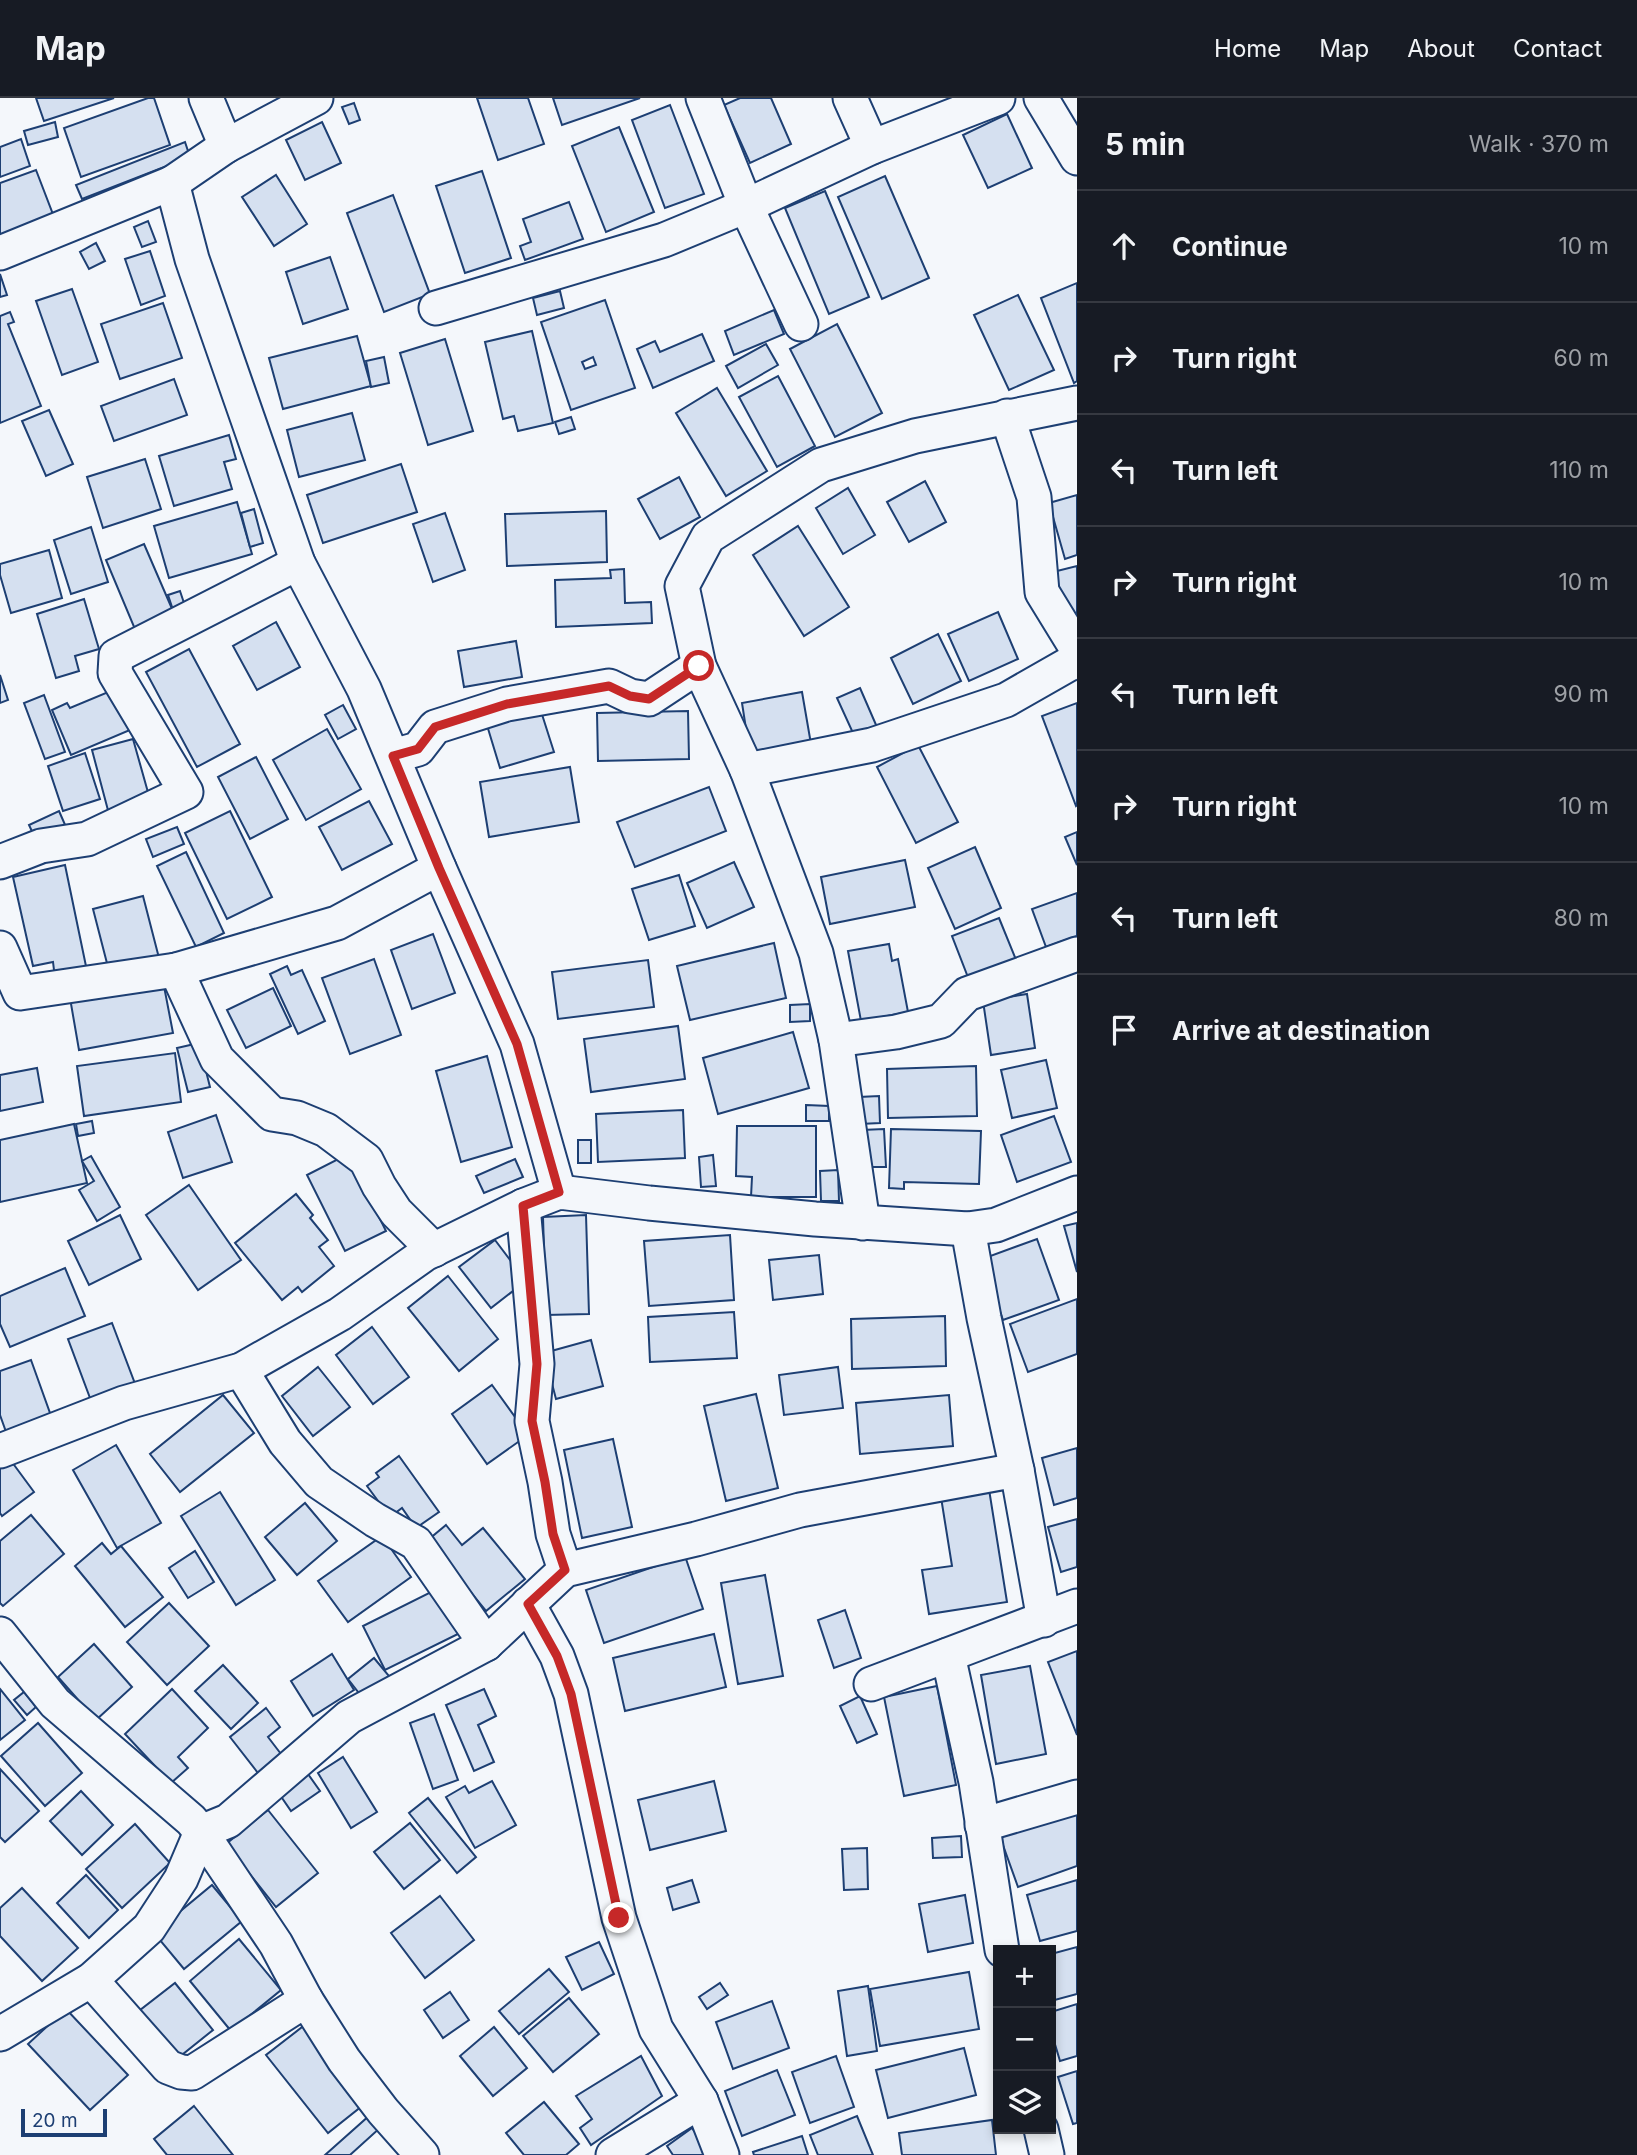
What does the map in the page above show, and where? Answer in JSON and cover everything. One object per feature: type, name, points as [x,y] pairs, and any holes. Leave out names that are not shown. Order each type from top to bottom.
[{"type":"street","points":[[206,98],[226,146]]},
{"type":"street","points":[[0,253],[172,183],[226,146],[316,98]]},
{"type":"street","points":[[703,98],[746,206],[802,324]]},
{"type":"street","points":[[850,98],[872,147]]},
{"type":"street","points":[[436,308],[664,240],[746,206],[872,147],[998,98]]},
{"type":"street","points":[[1041,98],[1077,158]]},
{"type":"street","points":[[172,183],[192,260],[298,563],[364,689],[517,1044],[559,1192]]},
{"type":"street","points":[[863,1223],[836,1040],[816,953],[747,770],[699,666],[682,586],[708,537],[821,465],[915,436],[1077,403]]},
{"type":"street","points":[[1007,416],[1034,497],[1042,592],[1077,649]]},
{"type":"street","points":[[0,862],[41,846],[88,839],[186,792],[115,673],[116,656],[298,563]]},
{"type":"street","points":[[747,770],[872,745],[1006,701],[1077,662]]},
{"type":"street","points":[[393,756],[418,749],[435,727],[507,704],[609,686],[630,696],[649,699],[699,666]]},
{"type":"street","points":[[0,948],[20,993],[176,970],[337,923],[439,868]]},
{"type":"street","points":[[836,1040],[895,1032],[941,1021],[967,994],[1077,954]]},
{"type":"street","points":[[176,970],[217,1059],[271,1114],[297,1118],[326,1130],[366,1160],[396,1212],[434,1250]]},
{"type":"street","points":[[0,1451],[124,1403],[241,1370],[340,1314],[434,1250],[523,1206],[559,1192],[863,1223],[968,1229],[996,1224],[1077,1193]]},
{"type":"street","points":[[523,1206],[537,1364],[532,1421],[553,1534],[565,1570]]},
{"type":"street","points":[[968,1229],[1017,1470],[1044,1620]]},
{"type":"street","points":[[241,1370],[285,1442],[319,1482],[375,1520],[416,1543],[486,1644]]},
{"type":"street","points":[[1,2034],[91,1980],[149,1927],[181,1879],[201,1832],[228,1821],[349,1717],[486,1644],[565,1570],[696,1539],[800,1510],[1017,1470]]},
{"type":"street","points":[[528,1604],[557,1656],[571,1694],[619,1918],[656,2029],[701,2101],[722,2155]]},
{"type":"street","points":[[871,1684],[1044,1620],[1077,1605]]},
{"type":"street","points":[[0,1633],[55,1703],[171,1802],[201,1832],[275,1944],[306,2000],[352,2070],[422,2155]]},
{"type":"street","points":[[948,1655],[976,1782],[1001,1945]]},
{"type":"street","points":[[982,1825],[1077,1797]]},
{"type":"street","points":[[91,1980],[168,2067],[181,2072],[192,2073],[306,2000]]},
{"type":"street","points":[[613,2155],[701,2101]]},
{"type":"street","points":[[1042,2134],[1047,2155]]},
{"type":"building","points":[[36,98],[114,98],[44,121]]},
{"type":"building","points":[[154,98],[170,145],[81,177],[64,128]]},
{"type":"building","points":[[477,98],[528,98],[544,144],[498,160]]},
{"type":"building","points":[[553,98],[640,98],[562,125]]},
{"type":"building","points":[[740,98],[771,98],[791,144],[750,163],[724,105]]},
{"type":"building","points":[[354,103],[360,120],[349,124],[342,107]]},
{"type":"building","points":[[670,105],[704,194],[665,208],[632,120]]},
{"type":"building","points":[[1007,114],[1032,168],[988,188],[963,135]]},
{"type":"building","points":[[55,122],[58,137],[28,145],[24,131]]},
{"type":"building","points":[[322,122],[341,163],[305,180],[286,140]]},
{"type":"building","points":[[619,127],[654,212],[606,232],[572,146]]},
{"type":"building","points":[[21,139],[30,166],[0,177],[0,147]]},
{"type":"building","points":[[185,142],[190,157],[82,199],[76,185]]},
{"type":"building","points":[[36,170],[54,217],[0,238],[0,183]]},
{"type":"building","points":[[482,171],[511,258],[465,273],[436,186]]},
{"type":"building","points":[[276,175],[307,224],[274,246],[242,197]]},
{"type":"building","points":[[885,176],[929,278],[882,299],[838,197]]},
{"type":"building","points":[[825,191],[869,297],[829,314],[785,208]]},
{"type":"building","points":[[393,195],[430,294],[384,312],[347,213]]},
{"type":"building","points":[[569,202],[583,239],[525,260],[520,246],[531,242],[523,219]]},
{"type":"building","points":[[148,221],[156,242],[142,247],[134,227]]},
{"type":"building","points":[[96,243],[105,261],[89,269],[80,252]]},
{"type":"building","points":[[150,251],[165,296],[141,305],[125,259]]},
{"type":"building","points":[[330,257],[348,309],[303,324],[286,272]]},
{"type":"building","points":[[0,274],[7,295],[0,297]]},
{"type":"building","points":[[1077,283],[1077,381],[1074,383],[1041,298]]},
{"type":"building","points":[[72,289],[98,362],[62,375],[36,301]]},
{"type":"building","points":[[560,291],[564,308],[537,315],[533,298]]},
{"type":"building","points":[[1018,295],[1054,370],[1009,390],[974,315]]},
{"type":"building","points":[[605,300],[635,388],[571,410],[541,322]],"holes":[[[593,357],[596,365],[585,369],[582,362]]]},
{"type":"building","points":[[163,303],[182,358],[120,379],[101,324]]},
{"type":"building","points":[[774,310],[784,334],[734,355],[725,331]]},
{"type":"building","points":[[10,312],[14,322],[8,324],[41,406],[0,423],[0,316]]},
{"type":"building","points":[[837,324],[882,413],[835,437],[790,349]]},
{"type":"building","points":[[532,331],[553,423],[518,431],[514,416],[503,419],[485,342]]},
{"type":"building","points":[[702,334],[714,361],[653,388],[637,349],[655,341],[660,352]]},
{"type":"building","points":[[357,336],[371,386],[283,409],[269,358]]},
{"type":"building","points":[[445,339],[473,431],[428,445],[400,353]]},
{"type":"building","points":[[766,344],[778,365],[738,388],[726,366]]},
{"type":"building","points":[[384,357],[389,383],[371,387],[366,361]]},
{"type":"building","points":[[778,376],[815,446],[777,467],[739,397]]},
{"type":"building","points":[[174,379],[187,415],[114,441],[101,406]]},
{"type":"building","points":[[717,388],[767,471],[726,496],[676,413]]},
{"type":"building","points":[[49,410],[73,464],[46,476],[22,421]]},
{"type":"building","points":[[352,413],[365,460],[299,477],[287,430]]},
{"type":"building","points":[[571,417],[575,429],[559,434],[555,422]]},
{"type":"building","points":[[229,435],[236,459],[224,462],[232,489],[174,506],[159,456]]},
{"type":"building","points":[[145,459],[161,509],[103,528],[87,477]]},
{"type":"building","points":[[401,464],[417,512],[323,543],[307,495]]},
{"type":"building","points":[[679,477],[700,517],[660,539],[638,499]]},
{"type":"building","points":[[925,481],[946,522],[909,542],[887,502]]},
{"type":"building","points":[[848,488],[875,535],[843,554],[816,508]]},
{"type":"building","points":[[1077,495],[1077,555],[1065,559],[1049,503]]},
{"type":"building","points":[[237,502],[252,554],[169,578],[154,526]]},
{"type":"building","points":[[254,509],[263,543],[250,547],[241,513]]},
{"type":"building","points":[[606,511],[607,562],[507,566],[505,514]]},
{"type":"building","points":[[445,513],[465,570],[433,582],[413,524]]},
{"type":"building","points":[[798,526],[849,607],[804,636],[753,555]]},
{"type":"building","points":[[91,527],[108,582],[71,594],[54,540]]},
{"type":"building","points":[[144,544],[176,618],[137,634],[106,560]]},
{"type":"building","points":[[49,550],[62,598],[11,613],[0,575],[0,564]]},
{"type":"building","points":[[1077,566],[1077,618],[1065,621],[1053,572]]},
{"type":"building","points":[[624,569],[625,603],[651,602],[652,623],[556,627],[555,580],[611,578],[610,570]]},
{"type":"building","points":[[180,591],[186,609],[174,613],[168,595]]},
{"type":"building","points":[[84,599],[99,649],[75,656],[79,671],[56,678],[37,614]]},
{"type":"building","points":[[998,612],[1018,659],[969,681],[948,634]]},
{"type":"building","points":[[276,622],[300,667],[257,690],[233,646]]},
{"type":"building","points":[[938,634],[961,681],[913,704],[891,658]]},
{"type":"building","points":[[516,641],[522,677],[464,687],[458,651]]},
{"type":"building","points":[[189,649],[240,744],[197,767],[146,672]]},
{"type":"building","points":[[0,675],[8,700],[0,703]]},
{"type":"building","points":[[860,688],[880,734],[858,744],[837,698]]},
{"type":"building","points":[[113,690],[130,730],[71,755],[52,710],[67,703],[70,708]]},
{"type":"building","points":[[802,692],[811,744],[750,755],[742,703]]},
{"type":"building","points":[[44,695],[65,752],[45,759],[24,703]]},
{"type":"building","points":[[1077,703],[1077,805],[1076,806],[1042,716]]},
{"type":"building","points":[[343,705],[356,729],[338,739],[325,715]]},
{"type":"building","points":[[539,705],[554,752],[500,768],[486,722]]},
{"type":"building","points":[[688,711],[689,759],[598,761],[597,713]]},
{"type":"building","points":[[327,729],[361,789],[306,820],[273,760]]},
{"type":"building","points":[[133,739],[151,803],[109,814],[92,750]]},
{"type":"building","points":[[918,745],[958,822],[916,843],[877,767]]},
{"type":"building","points":[[85,753],[100,799],[63,811],[48,766]]},
{"type":"building","points":[[256,757],[288,819],[250,839],[218,777]]},
{"type":"building","points":[[570,767],[579,822],[489,837],[480,782]]},
{"type":"building","points":[[709,787],[726,831],[635,867],[617,822]]},
{"type":"building","points":[[369,801],[392,844],[342,870],[319,827]]},
{"type":"building","points":[[59,811],[66,827],[36,840],[29,825]]},
{"type":"building","points":[[230,811],[272,897],[227,919],[185,833]]},
{"type":"building","points":[[177,827],[184,844],[153,857],[146,839]]},
{"type":"building","points":[[1077,832],[1077,865],[1065,837]]},
{"type":"building","points":[[975,847],[1001,908],[955,929],[928,868]]},
{"type":"building","points":[[186,852],[224,933],[196,947],[157,866]]},
{"type":"building","points":[[905,860],[915,907],[830,924],[821,877]]},
{"type":"building","points":[[734,862],[754,907],[707,928],[687,883]]},
{"type":"building","points":[[65,865],[87,971],[55,978],[53,962],[33,966],[13,877]]},
{"type":"building","points":[[679,875],[695,926],[649,940],[632,889]]},
{"type":"building","points":[[1077,893],[1077,936],[1046,947],[1032,909]]},
{"type":"building","points":[[143,896],[159,958],[109,971],[93,909]]},
{"type":"building","points":[[999,918],[1019,967],[971,985],[952,936]]},
{"type":"building","points":[[433,934],[455,993],[412,1009],[391,950]]},
{"type":"building","points":[[774,943],[786,998],[690,1020],[677,966]]},
{"type":"building","points":[[889,944],[892,961],[898,959],[908,1012],[861,1021],[848,951]]},
{"type":"building","points":[[374,959],[401,1035],[350,1054],[322,978]]},
{"type":"building","points":[[648,960],[654,1007],[558,1019],[552,972]]},
{"type":"building","points":[[287,966],[291,975],[302,970],[325,1021],[298,1034],[270,974]]},
{"type":"building","points":[[163,981],[173,1033],[79,1050],[70,998]]},
{"type":"building","points":[[273,988],[291,1026],[246,1048],[227,1010]]},
{"type":"building","points":[[1027,994],[1035,1048],[991,1055],[983,1001]]},
{"type":"building","points":[[810,1004],[810,1021],[790,1022],[790,1005]]},
{"type":"building","points":[[678,1026],[685,1079],[591,1092],[584,1039]]},
{"type":"building","points":[[793,1032],[809,1088],[718,1114],[703,1058]]},
{"type":"building","points":[[199,1043],[210,1087],[188,1092],[177,1048]]},
{"type":"building","points":[[175,1053],[181,1102],[84,1116],[77,1066]]},
{"type":"building","points":[[487,1056],[512,1147],[461,1162],[436,1071]]},
{"type":"building","points":[[1046,1060],[1057,1108],[1012,1118],[1001,1070]]},
{"type":"building","points":[[976,1066],[977,1116],[888,1118],[887,1069]]},
{"type":"building","points":[[37,1068],[43,1102],[0,1111],[0,1075]]},
{"type":"building","points":[[879,1096],[880,1123],[860,1124],[859,1097]]},
{"type":"building","points":[[806,1105],[829,1106],[829,1121],[806,1121]]},
{"type":"building","points":[[683,1110],[685,1158],[598,1162],[596,1114]]},
{"type":"building","points":[[216,1115],[232,1162],[183,1178],[168,1132]]},
{"type":"building","points":[[1054,1116],[1071,1162],[1017,1182],[1001,1135]]},
{"type":"building","points":[[92,1121],[94,1133],[78,1136],[76,1124]]},
{"type":"building","points":[[74,1124],[87,1183],[0,1202],[0,1140]]},
{"type":"building","points":[[737,1126],[816,1126],[816,1197],[751,1197],[752,1177],[736,1176]]},
{"type":"building","points":[[884,1129],[886,1167],[864,1167],[862,1130]]},
{"type":"building","points":[[891,1129],[981,1131],[979,1184],[904,1182],[904,1189],[889,1188]]},
{"type":"building","points":[[578,1140],[591,1140],[591,1163],[578,1163]]},
{"type":"building","points":[[348,1154],[386,1231],[345,1251],[307,1175]]},
{"type":"building","points":[[713,1155],[716,1186],[701,1187],[699,1157]]},
{"type":"building","points":[[91,1156],[120,1207],[97,1221],[79,1190],[94,1181],[82,1161]]},
{"type":"building","points":[[515,1159],[523,1177],[484,1193],[476,1176]]},
{"type":"building","points":[[838,1170],[839,1201],[821,1201],[820,1171]]},
{"type":"building","points":[[189,1185],[241,1260],[198,1290],[146,1215]]},
{"type":"building","points":[[296,1194],[313,1215],[310,1218],[328,1240],[319,1247],[334,1266],[302,1292],[298,1287],[282,1300],[235,1243]]},
{"type":"building","points":[[120,1215],[141,1259],[89,1285],[68,1241]]},
{"type":"building","points":[[586,1215],[589,1314],[546,1315],[543,1217]]},
{"type":"building","points":[[1077,1223],[1077,1272],[1064,1226]]},
{"type":"building","points":[[730,1235],[734,1300],[649,1306],[644,1241]]},
{"type":"building","points":[[1037,1239],[1059,1300],[1003,1320],[982,1259]]},
{"type":"building","points":[[495,1240],[526,1281],[491,1308],[459,1267]]},
{"type":"building","points":[[819,1255],[823,1294],[773,1300],[769,1260]]},
{"type":"building","points":[[65,1268],[85,1316],[10,1347],[0,1324],[0,1296]]},
{"type":"building","points":[[448,1276],[498,1339],[459,1371],[408,1308]]},
{"type":"building","points":[[1077,1299],[1077,1354],[1028,1372],[1010,1324]]},
{"type":"building","points":[[734,1312],[737,1358],[650,1362],[648,1317]]},
{"type":"building","points":[[945,1316],[946,1366],[852,1369],[851,1319]]},
{"type":"building","points":[[112,1323],[137,1389],[93,1406],[68,1339]]},
{"type":"building","points":[[372,1327],[409,1377],[373,1404],[336,1355]]},
{"type":"building","points":[[591,1340],[603,1386],[556,1399],[544,1353]]},
{"type":"building","points":[[31,1360],[55,1427],[10,1443],[0,1415],[0,1371]]},
{"type":"building","points":[[318,1367],[350,1407],[313,1436],[282,1396]]},
{"type":"building","points":[[838,1367],[843,1408],[784,1415],[779,1375]]},
{"type":"building","points":[[492,1385],[528,1435],[487,1464],[452,1414]]},
{"type":"building","points":[[756,1394],[778,1488],[726,1501],[704,1406]]},
{"type":"building","points":[[223,1395],[254,1433],[180,1492],[150,1454]]},
{"type":"building","points":[[949,1395],[953,1446],[860,1454],[856,1403]]},
{"type":"building","points":[[613,1439],[632,1527],[582,1538],[564,1450]]},
{"type":"building","points":[[116,1445],[161,1523],[117,1548],[73,1470]]},
{"type":"building","points":[[1077,1448],[1077,1498],[1054,1505],[1042,1458]]},
{"type":"building","points":[[6,1454],[34,1492],[2,1516],[0,1459]]},
{"type":"building","points":[[399,1456],[439,1512],[416,1528],[402,1508],[390,1517],[367,1486],[379,1477],[376,1473]]},
{"type":"building","points":[[988,1483],[1007,1602],[929,1614],[922,1570],[952,1566],[940,1491]]},
{"type":"building","points":[[220,1492],[275,1580],[236,1605],[181,1516]]},
{"type":"building","points":[[305,1503],[337,1541],[297,1575],[265,1537]]},
{"type":"building","points":[[31,1515],[64,1554],[3,1606],[0,1603],[0,1541]]},
{"type":"building","points":[[1077,1519],[1077,1567],[1061,1572],[1048,1527]]},
{"type":"building","points":[[446,1525],[462,1545],[483,1528],[525,1579],[486,1611],[428,1540]]},
{"type":"building","points":[[382,1536],[411,1577],[348,1622],[318,1581]]},
{"type":"building","points":[[102,1543],[111,1554],[121,1546],[163,1597],[125,1627],[75,1566]]},
{"type":"building","points":[[195,1551],[214,1582],[188,1598],[169,1568]]},
{"type":"building","points":[[685,1556],[703,1609],[604,1643],[586,1590]]},
{"type":"building","points":[[765,1575],[783,1676],[738,1684],[721,1583]]},
{"type":"building","points":[[441,1587],[462,1632],[385,1670],[363,1626]]},
{"type":"building","points":[[169,1603],[209,1646],[167,1685],[127,1642]]},
{"type":"building","points":[[845,1610],[861,1658],[834,1668],[818,1620]]},
{"type":"building","points":[[714,1634],[726,1687],[625,1711],[613,1658]]},
{"type":"building","points":[[94,1644],[132,1687],[96,1720],[58,1677]]},
{"type":"building","points":[[1077,1651],[1077,1735],[1048,1662]]},
{"type":"building","points":[[332,1654],[354,1690],[313,1716],[291,1681]]},
{"type":"building","points":[[374,1658],[389,1676],[362,1697],[348,1679]]},
{"type":"building","points":[[223,1665],[258,1703],[231,1729],[195,1691]]},
{"type":"building","points":[[1030,1666],[1046,1754],[996,1764],[981,1675]]},
{"type":"building","points":[[937,1686],[956,1785],[904,1796],[884,1697]]},
{"type":"building","points":[[0,1689],[25,1720],[0,1740]]},
{"type":"building","points":[[172,1689],[208,1728],[178,1757],[188,1768],[171,1783],[125,1734]]},
{"type":"building","points":[[484,1689],[496,1716],[478,1725],[494,1762],[474,1771],[446,1705]]},
{"type":"building","points":[[24,1692],[36,1707],[27,1715],[14,1700]]},
{"type":"building","points":[[860,1696],[877,1734],[857,1743],[840,1706]]},
{"type":"building","points":[[266,1708],[280,1727],[268,1737],[281,1754],[258,1773],[230,1737]]},
{"type":"building","points":[[434,1714],[458,1780],[433,1789],[410,1723]]},
{"type":"building","points":[[38,1723],[82,1773],[45,1806],[1,1756]]},
{"type":"building","points":[[343,1757],[377,1812],[351,1828],[318,1773]]},
{"type":"building","points":[[0,1769],[39,1811],[5,1842],[0,1837]]},
{"type":"building","points":[[308,1774],[320,1791],[291,1811],[280,1795]]},
{"type":"building","points":[[492,1781],[516,1825],[475,1848],[446,1797],[465,1786],[469,1793]]},
{"type":"building","points":[[714,1781],[726,1831],[650,1850],[638,1800]]},
{"type":"building","points":[[81,1791],[113,1825],[82,1855],[50,1821]]},
{"type":"building","points":[[428,1798],[476,1857],[457,1873],[409,1813]]},
{"type":"building","points":[[1077,1807],[1077,1866],[1018,1887],[999,1834]]},
{"type":"building","points":[[268,1810],[318,1873],[276,1907],[226,1844]]},
{"type":"building","points":[[410,1823],[440,1860],[404,1889],[374,1852]]},
{"type":"building","points":[[135,1824],[170,1863],[122,1908],[86,1869]]},
{"type":"building","points":[[961,1836],[962,1857],[933,1858],[932,1838]]},
{"type":"building","points":[[867,1848],[868,1889],[844,1890],[842,1849]]},
{"type":"building","points":[[86,1875],[118,1910],[89,1938],[57,1903]]},
{"type":"building","points":[[692,1880],[699,1902],[673,1910],[667,1888]]},
{"type":"building","points":[[1077,1880],[1077,1931],[1040,1941],[1027,1895]]},
{"type":"building","points":[[212,1885],[242,1921],[184,1969],[154,1933]]},
{"type":"building","points":[[22,1888],[78,1948],[42,1981],[0,1936],[0,1908]]},
{"type":"building","points":[[965,1895],[973,1943],[928,1952],[919,1904]]},
{"type":"building","points":[[440,1896],[474,1940],[425,1978],[391,1933]]},
{"type":"building","points":[[239,1939],[281,1990],[231,2031],[190,1981]]},
{"type":"building","points":[[599,1942],[614,1974],[582,1990],[566,1957]]},
{"type":"building","points":[[1077,1947],[1077,1994],[1056,2000],[1056,1953]]},
{"type":"building","points":[[549,1969],[569,1992],[519,2034],[499,2011]]},
{"type":"building","points":[[969,1972],[979,2029],[880,2046],[870,1989]]},
{"type":"building","points":[[175,1983],[213,2030],[173,2062],[135,2014]]},
{"type":"building","points":[[720,1983],[728,1995],[707,2009],[699,1997]]},
{"type":"building","points":[[868,1986],[877,2051],[847,2056],[838,1991]]},
{"type":"building","points":[[450,1992],[469,2020],[443,2038],[424,2010]]},
{"type":"building","points":[[569,1998],[599,2034],[553,2072],[523,2036]]},
{"type":"building","points":[[772,2001],[789,2048],[733,2069],[716,2022]]},
{"type":"building","points":[[1077,2004],[1077,2056],[1060,2061],[1056,2048],[1056,2010]]},
{"type":"building","points":[[66,2009],[128,2075],[90,2110],[28,2044]]},
{"type":"building","points":[[306,2024],[367,2102],[328,2133],[266,2055]]},
{"type":"building","points":[[494,2027],[527,2068],[493,2096],[460,2056]]},
{"type":"building","points":[[964,2048],[976,2095],[888,2118],[876,2070]]},
{"type":"building","points":[[641,2056],[662,2096],[591,2145],[580,2128],[592,2119],[576,2096]]},
{"type":"building","points":[[836,2056],[854,2107],[810,2123],[792,2072]]},
{"type":"building","points":[[777,2070],[795,2115],[742,2136],[725,2091]]},
{"type":"building","points":[[1077,2071],[1077,2123],[1073,2124],[1058,2077]]},
{"type":"building","points":[[544,2102],[579,2144],[566,2155],[524,2155],[506,2133]]},
{"type":"building","points":[[194,2106],[233,2155],[167,2155],[154,2139]]},
{"type":"building","points":[[370,2115],[381,2127],[350,2155],[325,2155]]},
{"type":"building","points":[[857,2116],[873,2155],[818,2155],[810,2135]]},
{"type":"building","points":[[992,2120],[996,2155],[902,2155],[899,2133]]},
{"type":"building","points":[[692,2128],[709,2152],[704,2155],[673,2155],[667,2146]]},
{"type":"building","points":[[802,2136],[808,2155],[754,2155],[753,2152]]},
{"type":"route","points":[[619,1918],[571,1694],[557,1656],[528,1604],[565,1570],[553,1534],[532,1421],[537,1364],[523,1206],[559,1192],[517,1044],[393,756],[418,749],[435,727],[507,704],[609,686],[630,696],[649,699],[699,666]]}]
